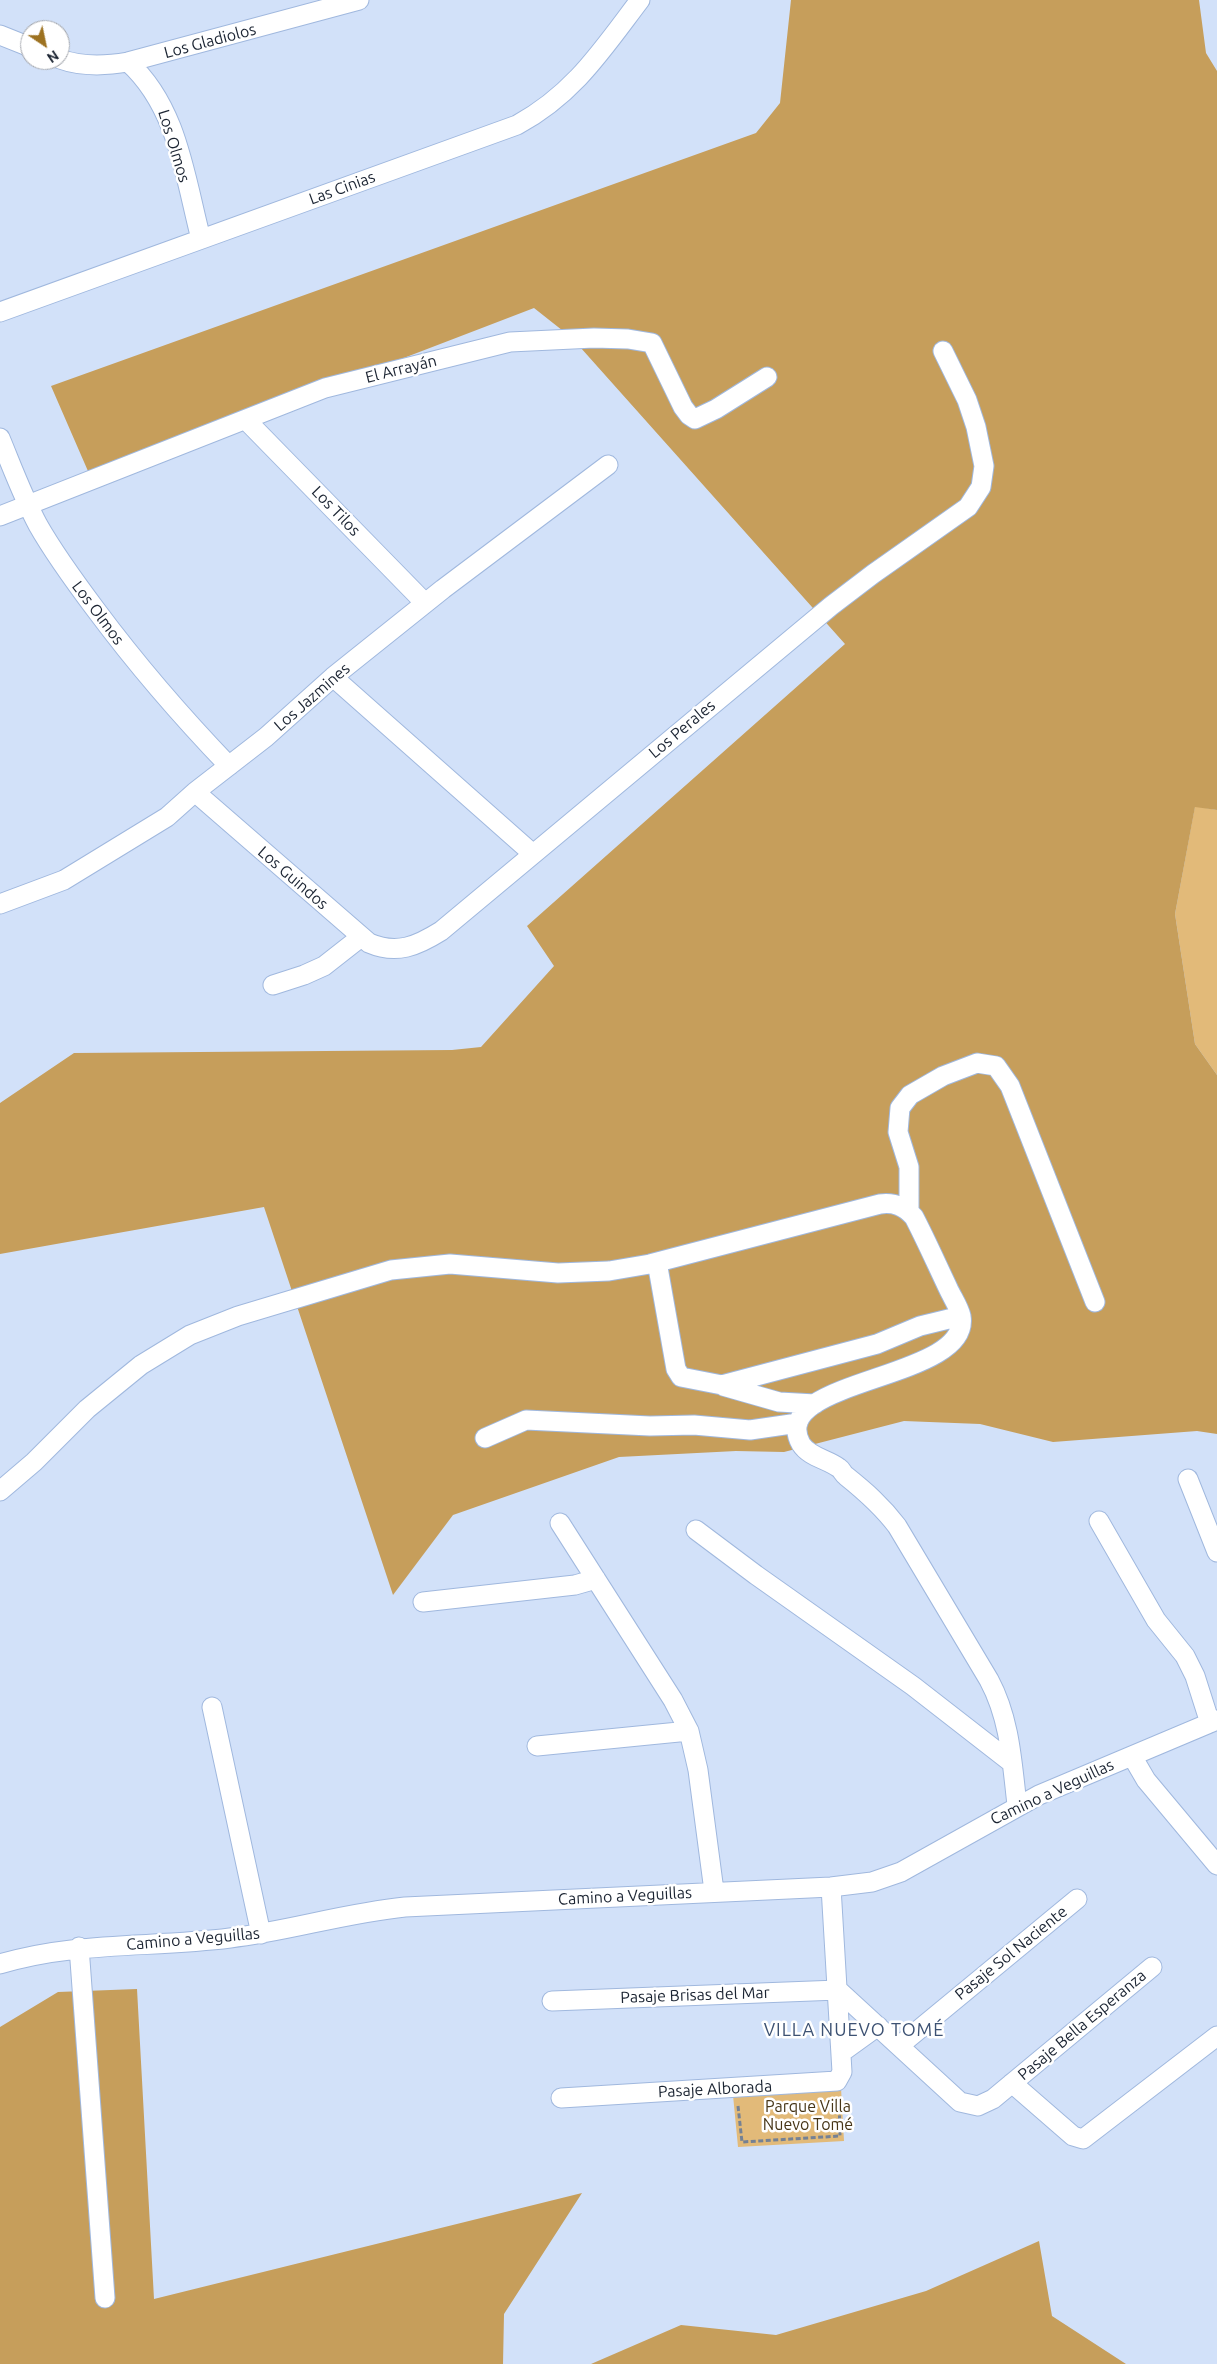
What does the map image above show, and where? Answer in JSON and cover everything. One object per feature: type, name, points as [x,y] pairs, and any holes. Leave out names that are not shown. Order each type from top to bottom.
[{"type":"street","name":"Los Gladiolos","points":[[70,61],[97,65],[128,62],[359,0]]},
{"type":"street","name":"Las Cinias","points":[[0,312],[524,122],[555,101],[573,85],[640,0]]},
{"type":"street","points":[[0,35],[20,43]]},
{"type":"street","name":"Los Olmos","points":[[128,62],[150,85],[166,113],[202,239]]},
{"type":"street","name":"El Arrayán","points":[[0,516],[326,388],[510,342],[533,339],[628,338],[652,343],[688,416],[695,419],[716,409],[767,377]]},
{"type":"street","name":"Los Perales","points":[[397,949],[416,946],[441,931],[832,606],[873,574],[968,507],[981,487],[984,466],[968,400],[943,351]]},
{"type":"street","name":"Los Tilos","points":[[246,420],[425,603]]},
{"type":"street","name":"Los Olmos","points":[[0,438],[28,506],[48,542],[68,572],[135,662],[180,714],[230,766]]},
{"type":"street","name":"Los Jazmines","points":[[0,904],[64,880],[167,817],[194,792],[266,737],[333,677],[425,603],[608,465]]},
{"type":"street","points":[[333,677],[533,854]]},
{"type":"street","name":"Los Guindos","points":[[194,792],[361,937],[378,947],[397,949]]},
{"type":"street","points":[[273,985],[324,966],[361,937]]},
{"type":"street","points":[[909,1211],[909,1167],[898,1132],[900,1108],[910,1095],[943,1076],[977,1064],[996,1066],[1010,1086],[1095,1302]]},
{"type":"street","points":[[0,1491],[34,1462],[87,1409],[141,1364],[190,1335],[238,1316],[368,1275],[414,1266],[450,1264],[558,1273],[588,1273],[630,1268],[880,1204],[896,1204],[909,1211],[917,1223],[961,1316],[956,1335],[952,1342],[938,1353],[884,1376],[850,1386],[815,1404],[805,1412],[798,1423],[799,1438],[802,1446],[808,1452],[839,1468],[845,1475],[870,1494],[897,1526],[995,1691],[1006,1723],[1017,1806]]},
{"type":"street","points":[[657,1262],[676,1369],[681,1377],[780,1402],[815,1404]]},
{"type":"street","points":[[722,1386],[877,1344],[920,1326],[961,1316]]},
{"type":"street","points":[[485,1438],[526,1420],[650,1426],[694,1425],[750,1430],[798,1423]]},
{"type":"street","points":[[1188,1478],[1217,1552]]},
{"type":"street","points":[[1099,1521],[1156,1620],[1185,1656],[1213,1722]]},
{"type":"street","points":[[560,1523],[673,1700],[689,1731],[698,1770],[714,1891]]},
{"type":"street","points":[[696,1530],[756,1575],[913,1686],[1012,1764]]},
{"type":"street","points":[[423,1602],[575,1585],[596,1579]]},
{"type":"street","points":[[212,1708],[261,1934]]},
{"type":"street","name":"Camino a Veguillas","points":[[0,1964],[22,1957],[78,1947],[228,1938],[261,1934],[342,1916],[398,1908],[714,1891],[831,1887],[872,1882],[901,1872],[1017,1806],[1213,1722]]},
{"type":"street","points":[[537,1746],[689,1731]]},
{"type":"street","points":[[1132,1756],[1146,1780],[1217,1865]]},
{"type":"street","points":[[831,1887],[842,2052]]},
{"type":"street","name":"Pasaje Sol Naciente","points":[[899,2046],[1077,1900]]},
{"type":"street","points":[[78,1947],[105,2298]]},
{"type":"street","name":"Pasaje Bella Esperanza","points":[[838,1990],[966,2104],[978,2106],[986,2104],[1152,1967]]},
{"type":"street","name":"Pasaje Brisas del Mar","points":[[552,2001],[838,1990]]},
{"type":"street","points":[[842,2052],[878,2026]]},
{"type":"street","points":[[1012,2083],[1073,2136],[1079,2139],[1087,2137],[1217,2036]]},
{"type":"street","name":"Pasaje Alborada","points":[[561,2098],[833,2082],[842,2075],[842,2052]]},
{"type":"path","points":[[736,2088],[742,2142],[840,2136],[839,2094],[834,2094]]},
{"type":"green space","points":[[1195,806],[1217,810],[1217,1075],[1195,1044],[1175,914]]},
{"type":"green space","name":"Parque Villa Nuevo Tomé","points":[[841,2088],[844,2141],[738,2147],[733,2095]]},
{"type":"shaded area","points":[[791,0],[1199,0],[1206,53],[1217,71],[1217,810],[1195,807],[1175,914],[1195,1044],[1217,1075],[1217,1434],[1197,1431],[1053,1442],[980,1424],[904,1421],[784,1452],[736,1451],[619,1457],[453,1515],[393,1595],[264,1207],[0,1254],[0,1103],[74,1053],[452,1050],[481,1047],[554,966],[527,926],[845,644],[572,338],[534,308],[91,478],[51,386],[756,133],[780,103]]},
{"type":"shaded area","points":[[137,1989],[154,2299],[582,2193],[504,2314],[503,2364],[0,2364],[0,2027],[58,1992]]},
{"type":"shaded area","points":[[1039,2241],[1052,2316],[1126,2364],[591,2364],[681,2325],[776,2335],[926,2291]]},
{"type":"district","name":"VILLA NUEVO TOMÉ","points":[[854,2030]]}]
